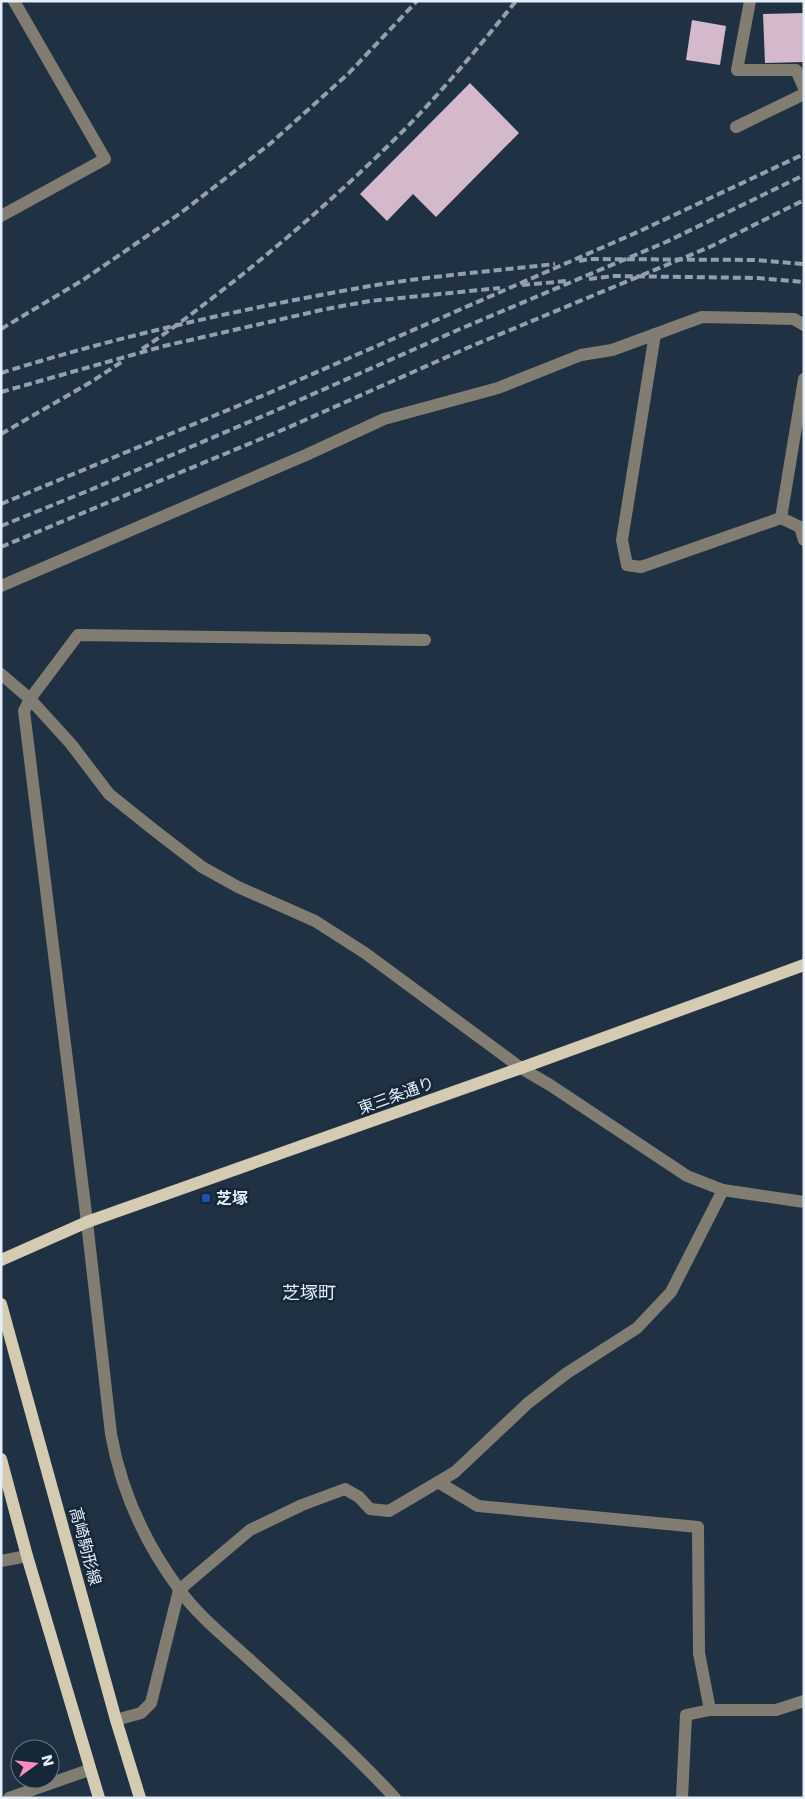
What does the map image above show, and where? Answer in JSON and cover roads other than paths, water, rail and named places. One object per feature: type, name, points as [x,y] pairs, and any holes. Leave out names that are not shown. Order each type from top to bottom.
[{"type":"main road","name":"東三条通り","points":[[1,1260],[87,1222],[804,965]]},
{"type":"main road","name":"高崎駒形線","points":[[1,1304],[116,1720],[140,1798]]},
{"type":"main road","points":[[1,1459],[27,1556],[89,1770],[99,1798]]},
{"type":"street","points":[[1,216],[105,159],[14,1]]},
{"type":"street","points":[[750,1],[737,70],[796,70],[804,88]]},
{"type":"street","points":[[736,127],[804,94]]},
{"type":"street","points":[[1,586],[306,455],[384,419],[498,388],[581,355],[612,350],[702,317],[794,318],[804,325]]},
{"type":"street","points":[[655,334],[622,540],[627,565],[641,567],[781,518],[800,527],[804,540]]},
{"type":"street","points":[[781,518],[804,379]]},
{"type":"street","points":[[395,1798],[369,1770],[210,1624],[179,1590],[144,1532],[127,1495],[116,1462],[110,1434],[87,1222],[24,710],[30,699],[78,635],[425,640]]},
{"type":"street","points":[[1,674],[30,699],[71,744],[109,794],[202,867],[238,887],[314,921],[365,953],[521,1068],[550,1084],[687,1176],[723,1190],[804,1202]]},
{"type":"street","points":[[116,1720],[141,1713],[151,1703],[179,1590],[250,1530],[302,1505],[345,1489],[359,1496],[370,1509],[389,1511],[455,1472],[528,1403],[566,1373],[638,1328],[671,1292],[723,1190]]},
{"type":"street","points":[[438,1482],[478,1506],[698,1527],[699,1653],[710,1710]]},
{"type":"street","points":[[1,1561],[27,1556]]},
{"type":"street","points":[[682,1798],[686,1715],[710,1710],[776,1710],[804,1701]]},
{"type":"street","points":[[9,1798],[89,1770]]},
{"type":"railway","points":[[1,329],[83,280],[182,212],[271,143],[349,73],[417,1]]},
{"type":"railway","points":[[142,349],[181,322],[243,274],[357,176],[426,107],[516,1]]},
{"type":"railway","points":[[1,504],[269,393],[640,231],[804,154]]},
{"type":"railway","points":[[1,526],[90,490],[460,329],[666,242],[804,175]]},
{"type":"railway","points":[[1,547],[287,428],[467,348],[712,246],[804,200]]},
{"type":"railway","points":[[579,261],[590,259],[756,260],[804,264]]},
{"type":"railway","points":[[1,373],[92,346],[277,304],[393,282],[555,264]]},
{"type":"railway","points":[[589,279],[614,276],[757,278],[804,282]]},
{"type":"railway","points":[[522,285],[567,281]]},
{"type":"railway","points":[[1,392],[164,346],[326,309],[370,301],[500,288]]},
{"type":"railway","points":[[1,434],[91,382],[123,361]]},
{"type":"place","name":"芝塚","points":[[206,1198]]},
{"type":"district","name":"芝塚町","points":[[309,1293]]}]
